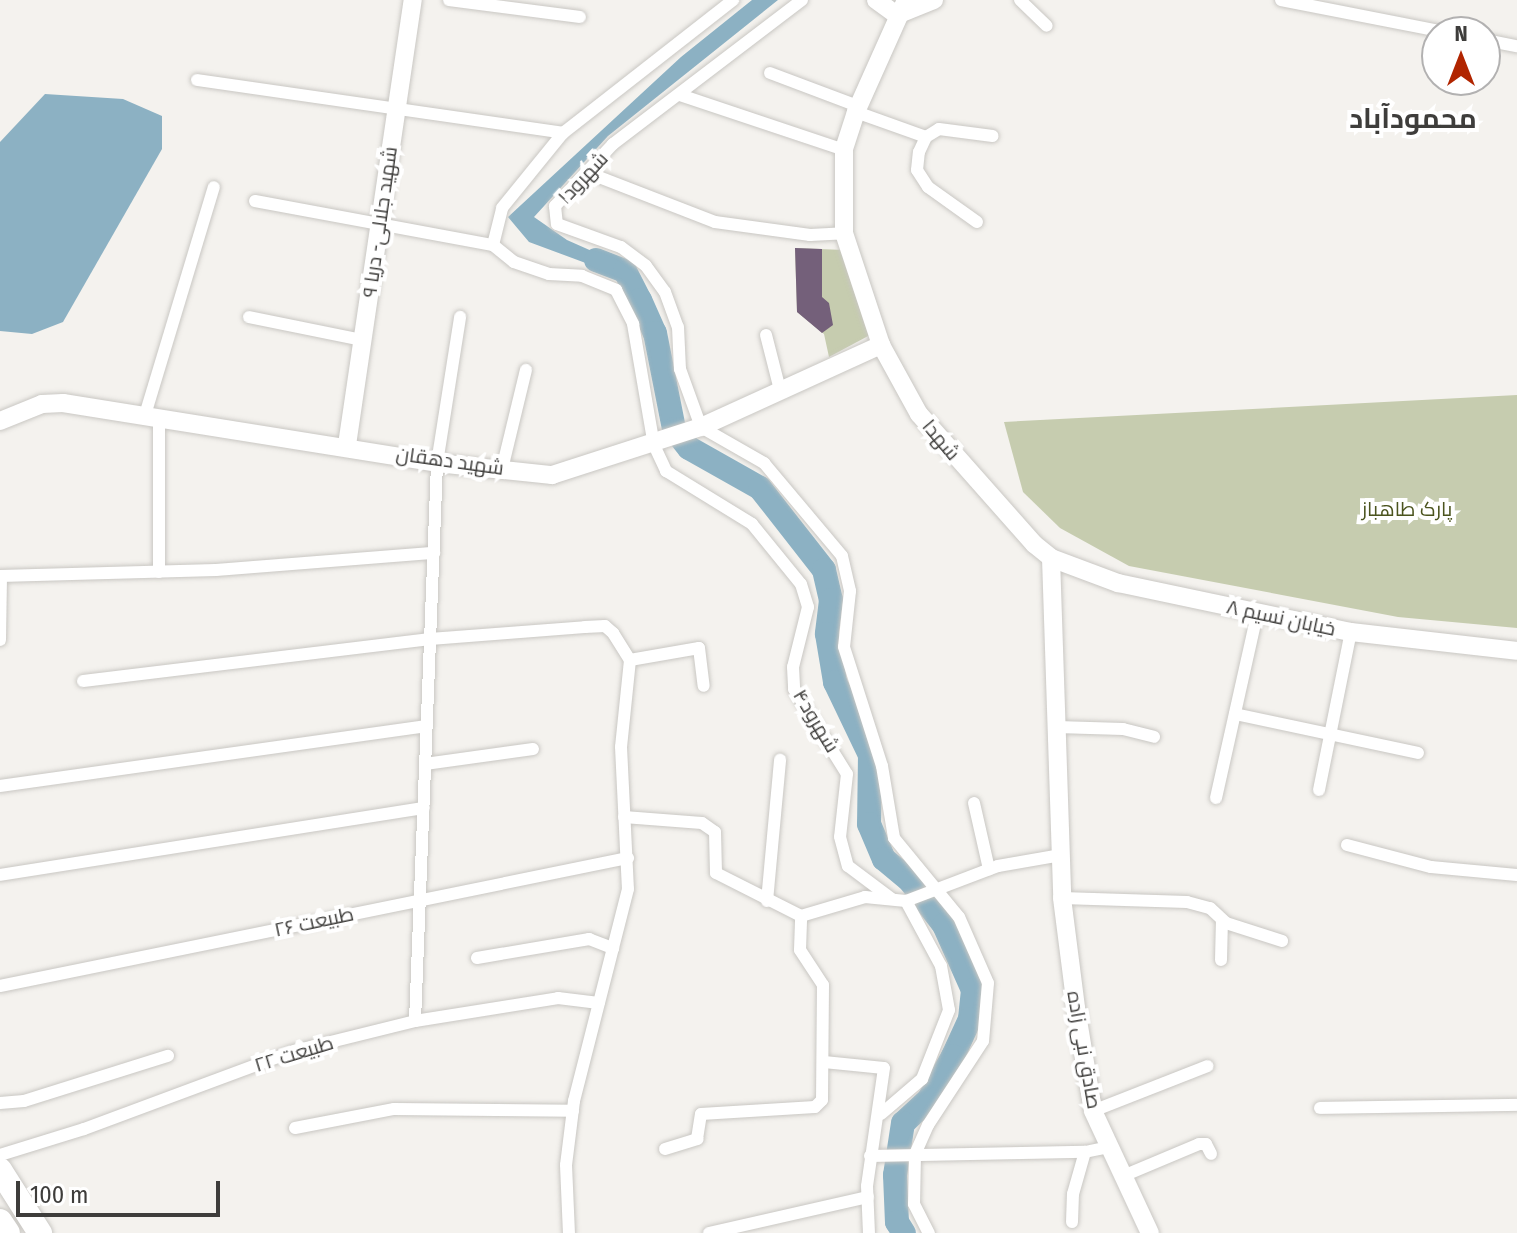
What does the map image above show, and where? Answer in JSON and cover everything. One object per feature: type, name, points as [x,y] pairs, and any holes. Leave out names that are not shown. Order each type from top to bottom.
[{"type":"highway","points":[[0,1170],[40,1233]]},
{"type":"highway","points":[[0,1221],[8,1233]]},
{"type":"street","name":"شهید جلالی- دریا ۹","points":[[347,445],[413,0]]},
{"type":"street","points":[[449,0],[580,17]]},
{"type":"street","points":[[493,245],[502,208],[563,133],[733,0]]},
{"type":"street","name":"شهرود۱","points":[[701,427],[680,369],[678,327],[665,292],[646,266],[621,247],[557,224],[555,206],[586,172],[802,0]]},
{"type":"street","points":[[876,0],[902,8],[934,0]]},
{"type":"street","points":[[1020,0],[1047,26]]},
{"type":"street","points":[[1281,0],[1421,27]]},
{"type":"street","name":"شهدا","points":[[902,8],[857,109],[844,150],[844,233],[881,345],[919,414],[1051,558]]},
{"type":"street","points":[[770,73],[926,137]]},
{"type":"street","points":[[197,80],[563,133]]},
{"type":"street","points":[[680,95],[844,150]]},
{"type":"street","points":[[977,222],[943,201],[917,170],[926,137],[939,129],[993,136]]},
{"type":"street","points":[[586,172],[715,222],[810,235],[844,233]]},
{"type":"street","points":[[159,572],[152,417],[214,187]]},
{"type":"street","points":[[255,201],[493,245],[514,262],[549,274],[582,276],[616,290],[633,324],[654,445]]},
{"type":"street","points":[[249,317],[362,340]]},
{"type":"street","points":[[415,1021],[437,463],[460,317]]},
{"type":"street","points":[[766,335],[780,390]]},
{"type":"street","name":"شهید دهقان","points":[[0,421],[53,403],[347,445],[437,463],[552,475],[654,445],[701,427],[881,345]]},
{"type":"street","points":[[502,469],[526,370]]},
{"type":"street","points":[[701,427],[764,463],[842,556],[850,591],[844,647],[882,766],[894,838],[959,917],[982,962],[989,1011],[983,1041],[928,1125],[915,1154],[914,1204],[929,1233]]},
{"type":"street","name":"شهرود۴","points":[[654,445],[671,477],[752,524],[801,584],[808,607],[793,667],[794,689],[847,774],[840,837],[848,866],[892,899]]},
{"type":"street","points":[[0,640],[0,576],[159,572],[434,553]]},
{"type":"street","points":[[624,817],[702,823],[715,832],[716,873],[801,916],[865,897],[906,901],[989,869],[1061,855],[1051,558]]},
{"type":"street","name":"خیابان نسیم ۸","points":[[1051,558],[1118,583],[1257,614],[1351,632],[1517,651]]},
{"type":"street","points":[[1216,798],[1257,614]]},
{"type":"street","points":[[83,681],[430,639],[605,626],[630,660],[621,747],[628,889],[573,1111],[566,1165],[569,1233]]},
{"type":"street","points":[[1319,790],[1351,632]]},
{"type":"street","points":[[630,660],[699,648],[704,686]]},
{"type":"street","points":[[1235,714],[1418,753]]},
{"type":"street","points":[[0,786],[427,726]]},
{"type":"street","points":[[1057,727],[1123,729],[1154,737]]},
{"type":"street","points":[[425,764],[533,749]]},
{"type":"street","points":[[767,901],[780,760]]},
{"type":"street","points":[[974,803],[989,869]]},
{"type":"street","points":[[0,875],[424,808]]},
{"type":"street","points":[[1347,845],[1431,867],[1517,875]]},
{"type":"street","name":"صادق نبی زاده","points":[[1061,855],[1062,898],[1093,1111],[1150,1233]]},
{"type":"street","name":"طبیعت ۲۶","points":[[0,986],[628,858]]},
{"type":"street","points":[[1062,898],[1187,902],[1210,908],[1222,920],[1282,941]]},
{"type":"street","points":[[881,1114],[922,1079],[949,1010],[941,966],[906,901]]},
{"type":"street","points":[[665,1149],[697,1139],[701,1114],[815,1107],[822,1100],[823,985],[800,950],[801,916]]},
{"type":"street","points":[[1221,960],[1222,920]]},
{"type":"street","points":[[477,958],[589,939],[613,948]]},
{"type":"street","name":"طبیعت ۲۲","points":[[0,1155],[294,1051],[415,1021],[558,998],[599,1003]]},
{"type":"street","points":[[0,1103],[24,1101],[168,1056]]},
{"type":"street","points":[[824,1062],[884,1068],[881,1114],[870,1156],[869,1233]]},
{"type":"street","points":[[1093,1111],[1208,1066]]},
{"type":"street","points":[[1320,1108],[1517,1105]]},
{"type":"street","points":[[295,1128],[394,1109],[573,1111]]},
{"type":"street","points":[[1123,1176],[1199,1144],[1206,1144],[1211,1154]]},
{"type":"street","points":[[870,1156],[1085,1152],[1108,1147]]},
{"type":"street","points":[[1072,1222],[1073,1194],[1085,1152]]},
{"type":"street","points":[[709,1233],[868,1197]]},
{"type":"green space","points":[[795,248],[844,250],[870,335],[829,357],[824,334],[797,312]]},
{"type":"green space","name":"پارک طاهباز","points":[[1517,395],[1517,628],[1398,617],[1129,566],[1060,528],[1023,492],[1004,422]]},
{"type":"water","points":[[752,0],[778,0],[608,136],[534,217],[567,240],[630,268],[618,275],[529,242],[508,217],[681,57]]},
{"type":"water","points":[[45,94],[123,99],[162,116],[162,149],[63,322],[32,334],[0,331],[0,142]]},
{"type":"building","points":[[795,248],[822,249],[822,297],[829,303],[833,325],[822,333],[797,312]]},
{"type":"waterway","points":[[596,260],[625,271],[640,300],[655,333],[674,429],[689,448],[760,488],[824,570],[831,600],[827,634],[835,682],[870,755],[869,824],[884,859],[910,881],[944,925],[973,990],[970,1019],[953,1056],[929,1099],[903,1123],[895,1175],[897,1222],[904,1233]]},
{"type":"district","name":"محمودآباد","points":[[1413,119]]}]
